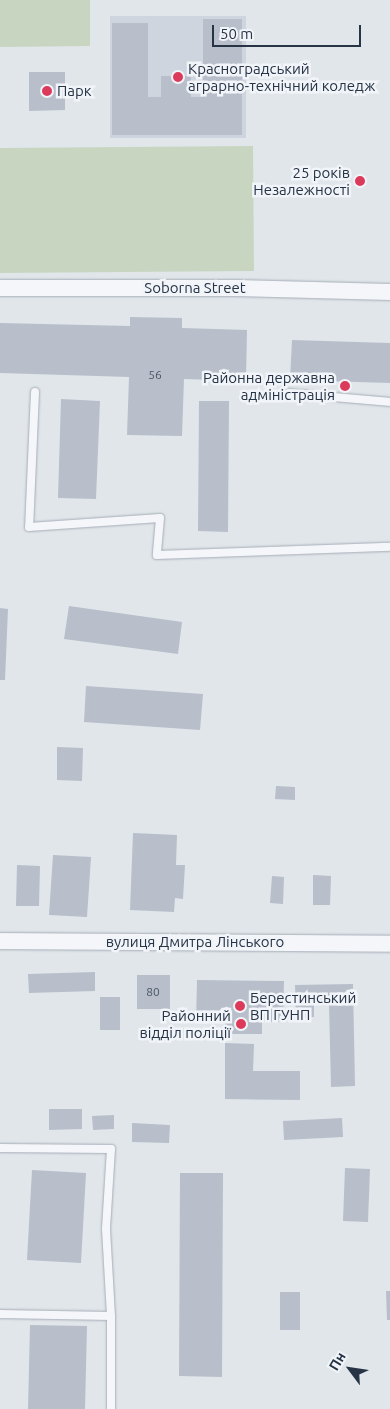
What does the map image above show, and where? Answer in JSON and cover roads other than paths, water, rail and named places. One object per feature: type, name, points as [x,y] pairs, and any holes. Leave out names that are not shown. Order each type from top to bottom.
[{"type":"street","name":"Soborna Street","points":[[0,288],[236,288],[390,292]]},
{"type":"street","name":"вулиця Дмитра Лінського","points":[[0,941],[390,944]]},
{"type":"lane","points":[[35,392],[29,527],[160,518],[157,555],[390,547]]},
{"type":"lane","points":[[289,394],[390,402]]},
{"type":"lane","points":[[0,1148],[111,1149],[106,1229],[111,1316],[111,1409]]},
{"type":"lane","points":[[0,1314],[111,1316]]},
{"type":"place","name":"Красноградський аграрно-технічний коледж","points":[[178,77]]},
{"type":"place","name":"Парк","points":[[47,91]]},
{"type":"place","name":"25 років Незалежності","points":[[360,181]]},
{"type":"place","name":"Районна державна адміністрація","points":[[345,386]]},
{"type":"place","name":"Берестинський ВП ГУНП","points":[[240,1006]]},
{"type":"place","name":"Районний відділ поліції","points":[[241,1024]]}]
